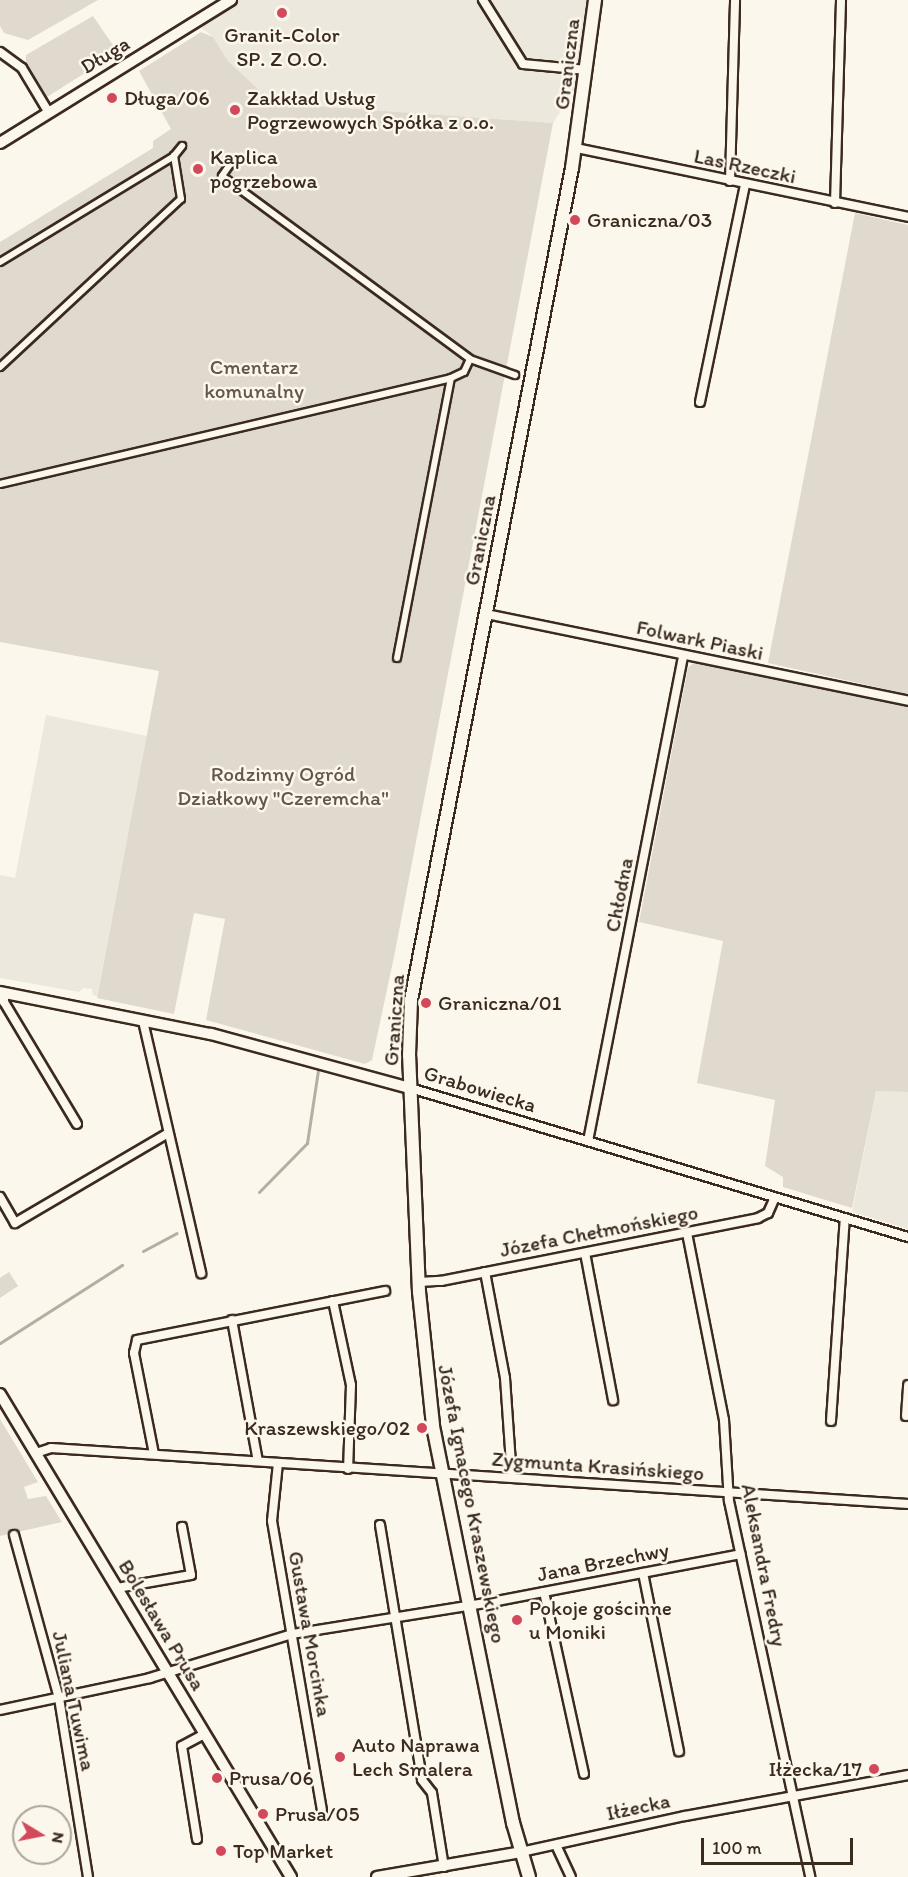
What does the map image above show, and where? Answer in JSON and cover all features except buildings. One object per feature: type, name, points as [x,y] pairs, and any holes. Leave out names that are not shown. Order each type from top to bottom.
[{"type":"main road","name":"Graniczna","points":[[410,1088],[411,999],[576,148],[595,0]]},
{"type":"main road","name":"Józefa Ignacego Kraszewskiego","points":[[410,1088],[425,1369],[442,1476],[471,1603],[521,1852],[529,1877]]},
{"type":"street","name":"Długa","points":[[0,143],[231,0]]},
{"type":"street","points":[[483,0],[523,64],[587,70]]},
{"type":"street","points":[[730,181],[735,0]]},
{"type":"street","points":[[835,203],[841,0]]},
{"type":"street","points":[[0,52],[22,68],[49,113]]},
{"type":"street","points":[[0,262],[174,156],[182,146]]},
{"type":"street","name":"Las Rzeczki","points":[[576,148],[908,218]]},
{"type":"street","points":[[0,366],[181,199],[174,156]]},
{"type":"street","points":[[231,163],[222,176],[470,359],[514,375]]},
{"type":"street","points":[[700,402],[745,184]]},
{"type":"street","points":[[0,484],[451,378],[464,372],[470,359]]},
{"type":"street","points":[[397,658],[451,378]]},
{"type":"street","name":"Folwark Piaski","points":[[486,614],[908,701]]},
{"type":"street","name":"Chłodna","points":[[588,1141],[683,655]]},
{"type":"street","points":[[2,992],[4,1002],[77,1124]]},
{"type":"street","name":"Grabowiecka","points":[[2,992],[263,1046],[908,1237]]},
{"type":"street","points":[[143,1020],[167,1134],[201,1273]]},
{"type":"street","points":[[0,1197],[15,1222],[167,1134]]},
{"type":"street","name":"Józefa Chełmońskiego","points":[[419,1282],[485,1272],[758,1218],[768,1213],[775,1197]]},
{"type":"street","points":[[831,1421],[845,1218]]},
{"type":"street","name":"Aleksandra Fredry","points":[[687,1233],[724,1420],[728,1492],[791,1798],[810,1877]]},
{"type":"street","points":[[585,1252],[613,1400]]},
{"type":"street","points":[[485,1272],[505,1378],[512,1478]]},
{"type":"street","points":[[154,1455],[134,1346],[142,1337],[386,1291]]},
{"type":"street","points":[[333,1301],[351,1385],[348,1469]]},
{"type":"street","points":[[232,1320],[258,1461]]},
{"type":"street","points":[[906,1416],[908,1385]]},
{"type":"street","name":"Bolesława Prusa","points":[[0,1394],[291,1877]]},
{"type":"street","name":"Zygmunta Krasińskiego","points":[[36,1453],[51,1448],[258,1461],[442,1476],[512,1478],[908,1504]]},
{"type":"street","name":"Gustawa Morcinka","points":[[278,1463],[272,1521],[322,1810]]},
{"type":"street","points":[[380,1525],[422,1780],[432,1793],[444,1867]]},
{"type":"street","points":[[117,1588],[191,1575],[182,1527]]},
{"type":"street","name":"Juliana Tuwima","points":[[14,1535],[59,1698],[88,1877]]},
{"type":"street","name":"Jana Brzechwy","points":[[0,1710],[168,1672],[292,1634],[543,1592],[741,1554]]},
{"type":"street","points":[[643,1573],[679,1751]]},
{"type":"street","points":[[543,1592],[584,1774]]},
{"type":"street","points":[[197,1839],[182,1746],[205,1734]]},
{"type":"street","name":"Iłżecka","points":[[376,1877],[444,1867],[908,1775]]},
{"type":"street","points":[[556,1845],[571,1877]]},
{"type":"shaded area","points":[[231,0],[595,0],[587,70],[553,123],[273,103],[228,61],[213,37],[195,23]]},
{"type":"shaded area","points":[[46,715],[147,736],[97,996],[93,995],[92,989],[83,988],[79,992],[0,978],[0,875],[15,878]]},
{"type":"shaded area","points":[[876,1091],[908,1092],[908,1229],[852,1212]]},
{"type":"green space","points":[[0,0],[98,0],[28,40],[4,33],[0,26]]},
{"type":"green space","points":[[93,16],[121,57],[107,59],[47,97],[26,63],[26,55]]},
{"type":"green space","name":"Cmentarz komunalny","points":[[201,32],[213,37],[228,61],[273,103],[553,123],[395,952],[372,1060],[365,1064],[206,1020],[225,919],[194,913],[174,1014],[97,998],[159,671],[0,642],[0,242],[153,148],[153,141],[171,129],[139,71]]},
{"type":"green space","points":[[855,213],[908,225],[908,694],[768,663]]},
{"type":"green space","points":[[697,660],[908,706],[908,1092],[876,1091],[852,1208],[783,1187],[783,1177],[765,1166],[775,1100],[697,1083],[723,941],[639,922],[688,668]]},
{"type":"green space","points":[[9,1272],[18,1286],[0,1298],[0,1278]]},
{"type":"green space","points":[[0,1419],[38,1482],[24,1487],[28,1499],[46,1496],[62,1522],[0,1536]]},
{"type":"waterway","points":[[259,1192],[307,1143],[318,1070]]},
{"type":"waterway","points":[[143,1251],[177,1233]]},
{"type":"waterway","points":[[0,1343],[122,1265]]},
{"type":"place","name":"Granit-Color SP. Z O.O.","points":[[282,13]]},
{"type":"place","name":"Długa/06","points":[[112,98]]},
{"type":"place","name":"Zakkład Usług Pogrzewowych Spółka z o.o.","points":[[235,110]]},
{"type":"place","name":"Kaplica pogrzebowa","points":[[198,169]]},
{"type":"place","name":"Graniczna/03","points":[[575,220]]},
{"type":"place","name":"Graniczna/01","points":[[426,1003]]},
{"type":"place","name":"Kraszewskiego/02","points":[[422,1428]]},
{"type":"place","name":"Pokoje gościnne u Moniki","points":[[517,1620]]},
{"type":"place","name":"Auto Naprawa Lech Smalera","points":[[340,1757]]},
{"type":"place","name":"Iłżecka/17","points":[[874,1769]]},
{"type":"place","name":"Prusa/06","points":[[217,1778]]},
{"type":"place","name":"Prusa/05","points":[[263,1814]]},
{"type":"place","name":"Top Market","points":[[221,1851]]},
{"type":"park label","name":"Rodzinny Ogród Działkowy \"Czeremcha\"","points":[[283,786]]}]
